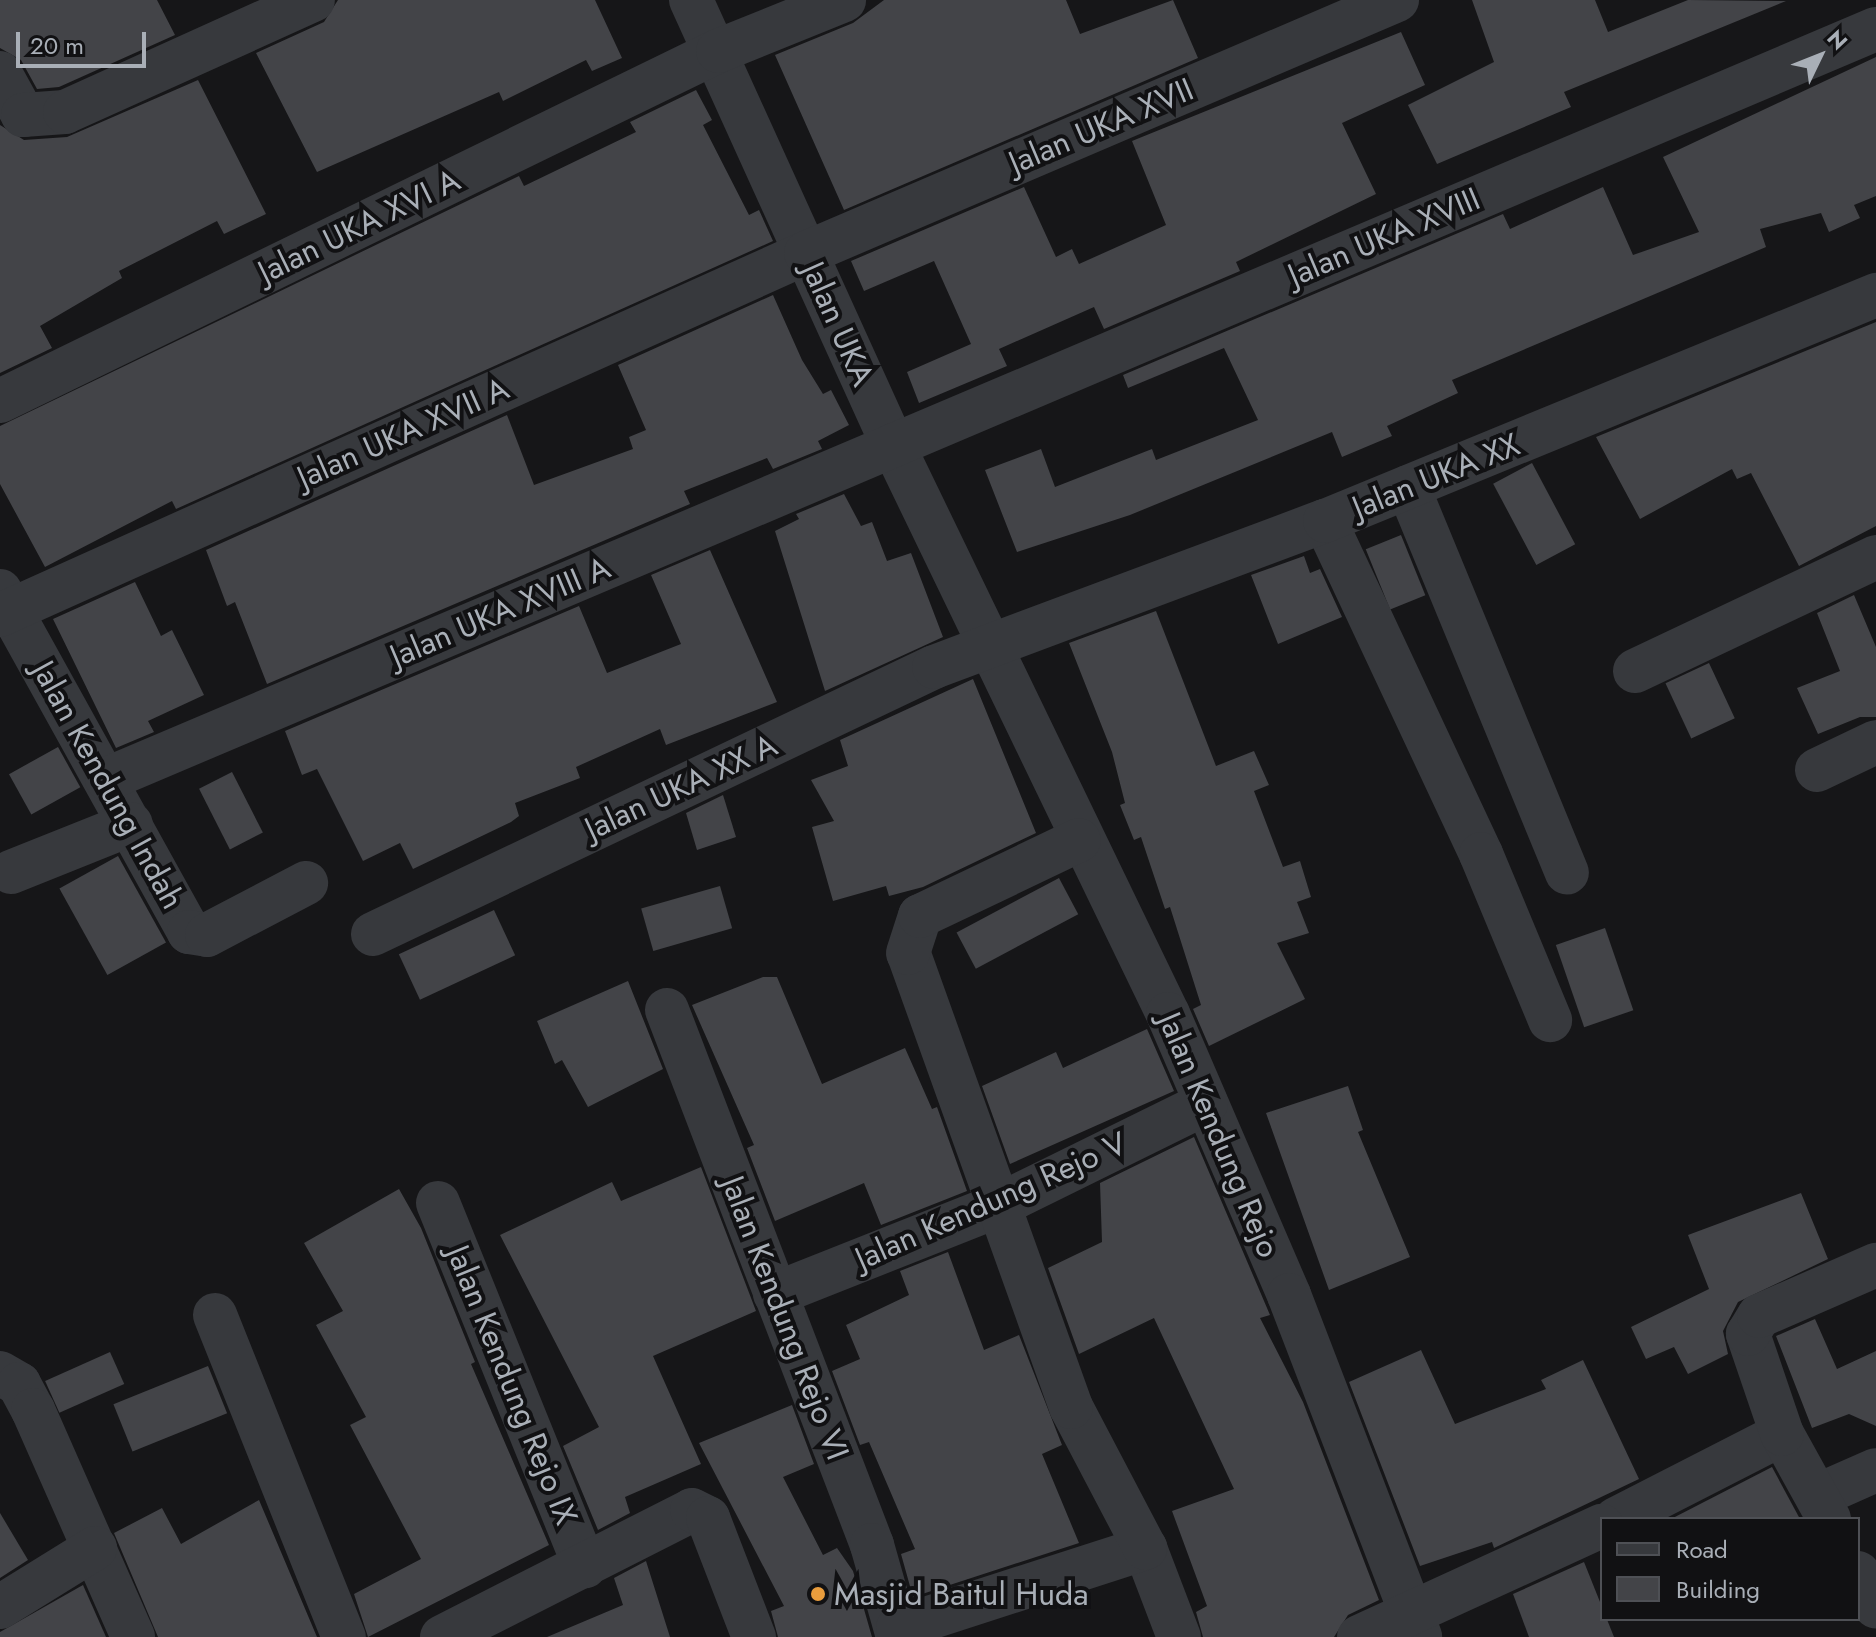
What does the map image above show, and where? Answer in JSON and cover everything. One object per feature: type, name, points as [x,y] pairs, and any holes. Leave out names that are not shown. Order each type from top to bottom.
[{"type":"street","points":[[0,73],[13,105],[38,118],[65,112],[313,0]]},
{"type":"street","name":"Jalan UKA","points":[[691,0],[718,51],[893,445],[992,645]]},
{"type":"street","name":"Jalan UKA XVI A","points":[[0,401],[718,51],[844,0]]},
{"type":"street","name":"Jalan UKA XVII","points":[[806,253],[1397,0]]},
{"type":"street","name":"Jalan UKA XVIII","points":[[893,445],[1876,29]]},
{"type":"street","name":"Jalan UKA XVII A","points":[[4,605],[806,253]]},
{"type":"street","name":"Jalan UKA XX","points":[[992,645],[1325,521],[1876,295]]},
{"type":"street","name":"Jalan UKA XVIII A","points":[[107,779],[893,445]]},
{"type":"street","points":[[1408,487],[1567,873]]},
{"type":"street","points":[[1325,521],[1481,854],[1550,1020]]},
{"type":"street","points":[[1635,671],[1876,557]]},
{"type":"street","name":"Jalan Kendung Indah","points":[[4,605],[195,935],[207,935],[306,883]]},
{"type":"street","name":"Jalan Kendung Rejo","points":[[992,645],[1079,840],[1163,1004],[1289,1295],[1415,1625]]},
{"type":"street","name":"Jalan UKA XX A","points":[[373,934],[992,645]]},
{"type":"street","points":[[1817,770],[1876,742]]},
{"type":"street","points":[[11,872],[131,824]]},
{"type":"street","points":[[1079,840],[920,916],[910,942],[997,1206],[1071,1407],[1145,1548],[1179,1637]]},
{"type":"street","name":"Jalan Kendung Rejo VI","points":[[667,1010],[872,1545],[898,1632]]},
{"type":"street","name":"Jalan Kendung Rejo V","points":[[775,1294],[997,1206],[1206,1103]]},
{"type":"street","name":"Jalan Kendung Rejo IX","points":[[438,1203],[585,1566]]},
{"type":"street","points":[[1876,1265],[1753,1322],[1748,1334],[1782,1434],[1823,1507],[1876,1470]]},
{"type":"street","points":[[215,1315],[344,1637]]},
{"type":"street","points":[[0,1373],[19,1384],[33,1410],[133,1637]]},
{"type":"street","points":[[1620,1517],[1782,1434]]},
{"type":"street","points":[[442,1637],[692,1510],[708,1518],[754,1637]]},
{"type":"street","points":[[1359,1637],[1415,1625],[1600,1527]]},
{"type":"street","points":[[0,1607],[95,1548]]},
{"type":"street","points":[[898,1632],[1145,1548]]},
{"type":"street","points":[[1860,1577],[1876,1607]]},
{"type":"building","points":[[0,0],[157,0],[175,35],[59,87],[37,89],[21,60],[0,48]]},
{"type":"building","points":[[338,0],[595,0],[622,58],[592,71],[586,60],[503,101],[499,92],[317,172],[256,53],[324,22]]},
{"type":"building","points":[[884,0],[1066,0],[1080,34],[1173,0],[1198,58],[844,210],[775,55],[853,23]]},
{"type":"building","points":[[1472,0],[1595,0],[1608,32],[1688,0],[1786,1],[1564,92],[1571,107],[1437,164],[1408,105],[1494,62]]},
{"type":"building","points":[[1401,32],[1425,85],[1342,123],[1376,194],[1236,262],[1240,271],[1104,329],[1094,307],[999,349],[1007,366],[919,403],[907,372],[971,344],[934,261],[864,291],[851,261],[1024,187],[1056,257],[1072,249],[1079,264],[1166,225],[1132,141]]},
{"type":"building","points":[[1876,57],[1876,196],[1854,205],[1860,218],[1829,232],[1821,213],[1760,229],[1766,247],[1452,380],[1458,393],[1387,426],[1392,436],[1342,457],[1332,432],[1130,515],[1017,552],[985,470],[1041,449],[1055,487],[1152,449],[1156,460],[1258,420],[1224,348],[1128,388],[1123,375],[1503,214],[1510,229],[1603,187],[1633,255],[1699,232],[1663,157]]},
{"type":"building","points":[[198,80],[266,214],[224,234],[217,221],[119,271],[122,278],[40,326],[52,348],[0,373],[0,125],[24,140],[67,137]]},
{"type":"building","points":[[696,90],[712,120],[703,125],[749,215],[759,210],[773,241],[176,509],[172,501],[45,567],[0,484],[0,426],[519,176],[524,186],[636,132],[630,122]]},
{"type":"building","points":[[773,295],[802,360],[823,394],[831,390],[849,425],[818,441],[822,449],[773,469],[767,458],[684,491],[690,504],[267,684],[235,602],[227,606],[206,550],[507,415],[534,485],[633,449],[629,437],[646,430],[618,365]]},
{"type":"building","points":[[1876,322],[1876,526],[1799,566],[1751,473],[1737,479],[1732,469],[1640,519],[1596,437]]},
{"type":"building","points":[[1532,463],[1575,544],[1536,565],[1493,484]]},
{"type":"building","points":[[844,494],[861,526],[872,522],[887,561],[911,553],[943,637],[825,691],[775,531],[799,519],[796,514]]},
{"type":"building","points":[[1401,535],[1425,595],[1390,610],[1366,549]]},
{"type":"building","points":[[710,550],[777,702],[666,745],[660,729],[576,767],[580,778],[515,803],[519,816],[511,822],[413,869],[400,843],[363,861],[317,769],[302,775],[285,731],[579,606],[607,673],[681,644],[651,575]]},
{"type":"building","points":[[1304,556],[1310,573],[1320,569],[1342,617],[1278,644],[1251,575]]},
{"type":"building","points":[[135,582],[161,636],[172,630],[204,695],[148,721],[154,732],[116,748],[53,619]]},
{"type":"building","points":[[1854,595],[1876,647],[1876,717],[1860,717],[1818,734],[1797,688],[1840,671],[1817,613]]},
{"type":"building","points":[[1156,611],[1216,766],[1254,751],[1269,785],[1254,791],[1283,867],[1300,861],[1311,897],[1297,902],[1309,933],[1277,943],[1305,999],[1209,1046],[1193,1009],[1201,1005],[1170,907],[1165,909],[1141,837],[1134,840],[1120,805],[1125,803],[1112,752],[1069,643]]},
{"type":"building","points":[[1709,663],[1735,718],[1691,739],[1665,683]]},
{"type":"building","points":[[973,679],[1036,833],[923,887],[889,896],[886,886],[833,901],[812,827],[834,821],[811,780],[848,766],[840,740]]},
{"type":"building","points":[[58,747],[80,787],[31,814],[9,774]]},
{"type":"building","points":[[232,772],[263,833],[230,849],[199,789]]},
{"type":"building","points":[[723,795],[736,837],[697,850],[686,813]]},
{"type":"building","points":[[118,856],[166,943],[107,975],[59,888]]},
{"type":"building","points":[[1059,878],[1078,914],[976,969],[957,932]]},
{"type":"building","points":[[720,886],[732,928],[653,951],[641,909]]},
{"type":"building","points":[[494,910],[515,955],[420,1000],[399,954]]},
{"type":"building","points":[[1605,928],[1633,1010],[1584,1027],[1556,945]]},
{"type":"building","points":[[763,977],[777,977],[822,1084],[905,1048],[932,1109],[937,1107],[967,1191],[881,1225],[864,1183],[775,1221],[747,1148],[754,1145],[692,1005]]},
{"type":"building","points":[[628,981],[663,1069],[588,1107],[562,1060],[555,1064],[537,1021]]},
{"type":"building","points":[[1147,1029],[1174,1091],[1010,1164],[982,1086],[1056,1052],[1063,1068]]},
{"type":"building","points":[[1348,1086],[1363,1130],[1358,1132],[1410,1257],[1329,1290],[1266,1113]]},
{"type":"building","points":[[1194,1137],[1270,1315],[1260,1318],[1303,1402],[1379,1600],[1348,1615],[1334,1637],[1203,1637],[1196,1612],[1207,1606],[1172,1511],[1234,1489],[1154,1318],[1079,1354],[1048,1268],[1102,1242],[1100,1183]]},
{"type":"building","points":[[701,1167],[756,1311],[653,1356],[701,1464],[625,1497],[630,1513],[598,1530],[563,1446],[599,1427],[500,1235],[612,1182],[621,1201]]},
{"type":"building","points":[[399,1189],[421,1228],[475,1362],[471,1364],[549,1545],[368,1637],[354,1594],[421,1559],[350,1425],[366,1417],[316,1325],[343,1311],[304,1243]]},
{"type":"building","points":[[1801,1193],[1828,1259],[1738,1302],[1723,1331],[1728,1354],[1688,1374],[1674,1347],[1646,1359],[1631,1327],[1709,1289],[1688,1235]]},
{"type":"building","points":[[948,1252],[984,1350],[1019,1335],[1062,1445],[1042,1454],[1079,1543],[913,1597],[901,1554],[915,1549],[869,1442],[860,1445],[832,1371],[860,1359],[846,1325],[909,1295],[900,1271]]},
{"type":"building","points":[[1815,1319],[1837,1369],[1876,1351],[1876,1426],[1849,1414],[1812,1428],[1776,1336]]},
{"type":"building","points":[[1421,1350],[1455,1424],[1546,1389],[1541,1380],[1583,1360],[1639,1479],[1494,1548],[1492,1542],[1420,1566],[1349,1382]]},
{"type":"building","points":[[110,1352],[124,1384],[59,1413],[45,1381]]},
{"type":"building","points":[[208,1366],[227,1413],[133,1451],[113,1404]]},
{"type":"building","points":[[792,1405],[814,1464],[783,1477],[823,1555],[837,1548],[853,1571],[872,1637],[778,1637],[771,1611],[784,1606],[699,1443]]},
{"type":"building","points":[[1772,1467],[1799,1517],[1675,1517]]},
{"type":"building","points":[[259,1500],[317,1637],[158,1637],[114,1533],[162,1508],[181,1544]]},
{"type":"building","points":[[0,1513],[28,1560],[0,1578]]},
{"type":"building","points":[[646,1561],[670,1637],[547,1637],[623,1605],[614,1578]]},
{"type":"building","points":[[1584,1562],[1600,1602],[1600,1621],[1608,1621],[1614,1637],[1529,1637],[1513,1594]]},
{"type":"building","points":[[83,1585],[106,1637],[0,1637],[0,1632]]},
{"type":"place","name":"Masjid Baitul Huda","points":[[818,1594]]}]
